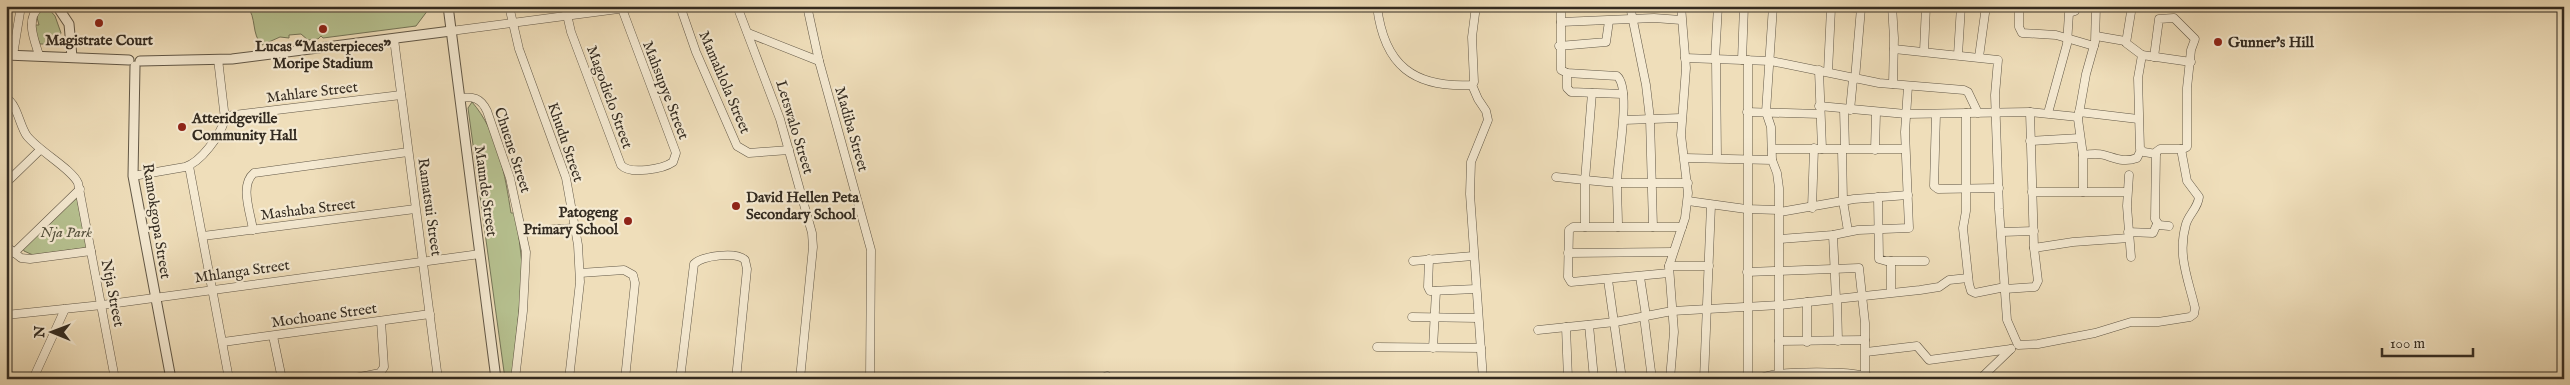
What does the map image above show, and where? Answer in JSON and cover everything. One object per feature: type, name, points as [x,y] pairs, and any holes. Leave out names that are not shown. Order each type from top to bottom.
[{"type":"street","points":[[20,6],[10,55],[135,62],[218,59],[641,6]]},
{"type":"street","points":[[39,56],[33,37],[32,21],[33,13],[40,6]]},
{"type":"street","points":[[57,6],[68,24],[72,57]]},
{"type":"street","name":"Maunde Street","points":[[448,6],[496,379]]},
{"type":"street","name":"Khudu Street","points":[[509,6],[519,49],[563,168],[575,228],[580,273],[569,379]]},
{"type":"street","name":"Magodielo Street","points":[[565,6],[566,15],[621,165],[630,170],[652,168]]},
{"type":"street","name":"Mamahlola Street","points":[[680,6],[696,52],[737,146],[749,153],[789,150]]},
{"type":"street","name":"Letswalo Street","points":[[737,6],[780,119],[813,240],[800,379]]},
{"type":"street","name":"Madiba Street","points":[[807,6],[819,61],[871,250],[870,379]]},
{"type":"street","points":[[1377,6],[1386,43],[1408,71],[1429,82],[1443,86],[1472,85]]},
{"type":"street","points":[[1476,6],[1472,38],[1474,78],[1472,85],[1478,100],[1486,111],[1488,120],[1471,162],[1470,194],[1483,379]]},
{"type":"street","points":[[1561,6],[1559,46],[1561,70],[1567,73],[1617,76],[1620,79],[1623,94],[1624,120],[1617,183],[1618,227]]},
{"type":"street","points":[[1630,6],[1646,85],[1650,119],[1653,227]]},
{"type":"street","points":[[1670,379],[1674,332],[1669,270],[1688,201],[1681,118],[1685,58],[1681,6]]},
{"type":"street","points":[[1717,158],[1715,59],[1718,6]]},
{"type":"street","points":[[1744,6],[1747,112],[1748,379]]},
{"type":"street","points":[[1773,6],[1771,61],[1766,112],[1771,127],[1772,160],[1779,180],[1780,305],[1778,372]]},
{"type":"street","points":[[1820,6],[1831,8],[1861,7],[1854,79],[1847,110],[1843,149],[1843,201],[1848,231]]},
{"type":"street","points":[[1892,6],[1893,84]]},
{"type":"street","points":[[1924,51],[1926,6]]},
{"type":"street","points":[[1958,55],[1961,6]]},
{"type":"street","points":[[1978,57],[1986,6]]},
{"type":"street","points":[[2020,6],[2020,32],[2056,35],[2094,46]]},
{"type":"street","points":[[2048,113],[2068,39],[2069,13],[2075,11],[2076,6]]},
{"type":"street","points":[[2083,192],[2083,154],[2079,115],[2086,74],[2096,36],[2096,6]]},
{"type":"street","points":[[2132,6],[2126,41],[2127,46],[2142,55],[2191,62]]},
{"type":"street","name":"Mahsupye Street","points":[[621,8],[676,153],[675,160],[670,164],[652,168]]},
{"type":"street","points":[[1812,208],[1818,149],[1819,110],[1831,8]]},
{"type":"street","points":[[1561,22],[1654,18],[1681,20]]},
{"type":"street","points":[[2034,248],[2153,233],[2157,224],[2155,220],[2157,150],[2186,149],[2188,146],[2186,104],[2191,50],[2195,40],[2174,18],[2158,20],[2154,57]]},
{"type":"street","points":[[1559,46],[1606,42],[1609,21]]},
{"type":"street","points":[[748,33],[819,61]]},
{"type":"street","points":[[2096,36],[2126,41]]},
{"type":"street","name":"Ramatsui Street","points":[[394,38],[438,379]]},
{"type":"street","points":[[1894,48],[1996,59],[1998,62],[1995,113],[1999,188],[2008,320],[2014,346]]},
{"type":"street","points":[[2083,154],[2101,154],[2113,159],[2133,160],[2137,158],[2141,150],[2138,119],[2138,78],[2142,55]]},
{"type":"street","points":[[1685,58],[1771,61],[1854,79],[1908,86],[1964,90],[1968,92],[1978,113]]},
{"type":"street","points":[[133,176],[189,166],[202,154],[222,127],[226,116],[218,59]]},
{"type":"street","name":"Ramokgopa Street","points":[[135,62],[133,176],[172,379]]},
{"type":"street","points":[[1567,73],[1569,91],[1623,94]]},
{"type":"street","points":[[1780,239],[1833,235],[1848,231],[1878,228],[1909,228],[1905,150],[1908,86]]},
{"type":"street","points":[[1585,227],[1585,180],[1592,93]]},
{"type":"street","name":"Mahlare Street","points":[[226,116],[401,95]]},
{"type":"street","points":[[6,98],[12,103],[21,127],[40,150],[75,176],[79,186],[14,253]]},
{"type":"street","name":"Chuene Street","points":[[460,98],[476,98],[484,104],[510,178],[523,231],[526,277],[515,379]]},
{"type":"street","points":[[1747,112],[1819,110],[1906,114],[2030,112],[2138,119]]},
{"type":"street","points":[[1966,113],[1966,188],[1963,228],[1968,278],[1973,293],[2036,286],[2038,277],[2034,248],[2030,112]]},
{"type":"street","points":[[1875,150],[1876,113]]},
{"type":"street","points":[[1936,114],[1933,184],[1938,188],[1999,188]]},
{"type":"street","points":[[1624,120],[1681,118]]},
{"type":"street","points":[[2030,141],[2080,138]]},
{"type":"street","points":[[1772,149],[1905,150]]},
{"type":"street","points":[[1866,352],[1917,346],[1929,360],[2014,346],[2038,344],[2101,332],[2131,322],[2158,322],[2190,317],[2194,314],[2195,308],[2184,270],[2182,251],[2186,224],[2198,205],[2199,197],[2187,181],[2181,149]]},
{"type":"street","points":[[6,184],[40,150]]},
{"type":"street","points":[[2141,150],[2156,154]]},
{"type":"street","points":[[254,230],[246,187],[249,178],[254,173],[408,152]]},
{"type":"street","points":[[1685,158],[1772,160]]},
{"type":"street","points":[[189,166],[230,379]]},
{"type":"street","points":[[2129,175],[2128,235],[2131,257]]},
{"type":"street","points":[[1556,177],[1617,183],[1688,184]]},
{"type":"street","name":"Ntja Street","points":[[79,186],[115,379]]},
{"type":"street","points":[[2032,192],[2128,192]]},
{"type":"street","points":[[1688,201],[1746,209],[1780,211],[1812,208],[1843,201],[1908,195]]},
{"type":"street","points":[[1878,197],[1878,258],[1891,261],[1925,261]]},
{"type":"street","points":[[1704,379],[1709,309],[1711,205]]},
{"type":"street","name":"Mashaba Street","points":[[203,236],[415,209]]},
{"type":"street","points":[[2157,224],[2169,226]]},
{"type":"street","points":[[1682,227],[1569,228],[1568,276],[1571,282],[1608,280],[1669,270],[1709,266]]},
{"type":"street","points":[[523,231],[575,228]]},
{"type":"street","points":[[2002,232],[2034,231]]},
{"type":"street","points":[[1833,235],[1838,341]]},
{"type":"street","points":[[6,246],[21,258],[30,259],[91,251]]},
{"type":"street","points":[[1568,253],[1673,252]]},
{"type":"street","name":"Mhlanga Street","points":[[6,315],[102,305],[156,296],[480,254]]},
{"type":"street","points":[[680,379],[694,264],[700,260],[735,255],[743,257],[747,269],[736,379]]},
{"type":"street","points":[[1413,261],[1473,256]]},
{"type":"street","points":[[1429,259],[1428,289],[1436,291],[1476,289]]},
{"type":"street","points":[[1891,261],[1891,292]]},
{"type":"street","points":[[1747,272],[1859,268],[1866,352],[1865,375]]},
{"type":"street","points":[[580,273],[624,270],[634,275],[635,283],[625,379]]},
{"type":"street","points":[[1640,276],[1652,379]]},
{"type":"street","points":[[1538,330],[1615,322],[1672,311],[1747,308],[1936,288],[1949,280],[1968,278]]},
{"type":"street","points":[[1608,280],[1622,379]]},
{"type":"street","points":[[1433,348],[1436,291]]},
{"type":"street","points":[[1807,302],[1807,342]]},
{"type":"street","points":[[33,379],[65,309]]},
{"type":"street","name":"Mochoane Street","points":[[223,342],[430,314]]},
{"type":"street","points":[[1412,318],[1478,318]]},
{"type":"street","points":[[350,379],[376,374],[384,367],[381,320]]},
{"type":"street","points":[[1589,325],[1594,379]]},
{"type":"street","points":[[1566,327],[1568,379]]},
{"type":"street","points":[[273,336],[282,379]]},
{"type":"street","points":[[1779,341],[1865,340]]},
{"type":"street","points":[[1980,379],[2014,346]]},
{"type":"street","points":[[1377,347],[1481,348]]},
{"type":"street","points":[[1760,379],[1778,372],[1865,375],[1874,379]]},
{"type":"street","points":[[1101,379],[1107,376],[1110,379]]},
{"type":"green space","name":"Lucas “Masterpieces” Moripe Stadium","points":[[247,6],[431,6],[416,26],[323,38],[321,36],[318,39],[308,40],[301,34],[289,35],[289,38],[280,37],[262,45],[256,36],[252,16]]},
{"type":"green space","points":[[48,8],[55,16],[61,33],[55,44],[40,44],[34,29],[35,25],[39,25],[36,14]]},
{"type":"green space","points":[[472,102],[481,114],[494,140],[503,169],[511,213],[516,213],[523,272],[512,379],[505,379],[468,108]]},
{"type":"green space","name":"Nja Park","points":[[77,198],[87,246],[85,248],[33,255],[24,251],[23,248]]},
{"type":"place","name":"Magistrate Court","points":[[99,23]]},
{"type":"place","name":"Lucas “Masterpieces” Moripe Stadium","points":[[323,29]]},
{"type":"place","name":"Gunner's Hill","points":[[2218,42]]},
{"type":"place","name":"Atteridgeville Community Hall","points":[[182,127]]},
{"type":"place","name":"David Hellen Peta Secondary School","points":[[736,206]]},
{"type":"place","name":"Patogeng Primary School","points":[[628,221]]}]
